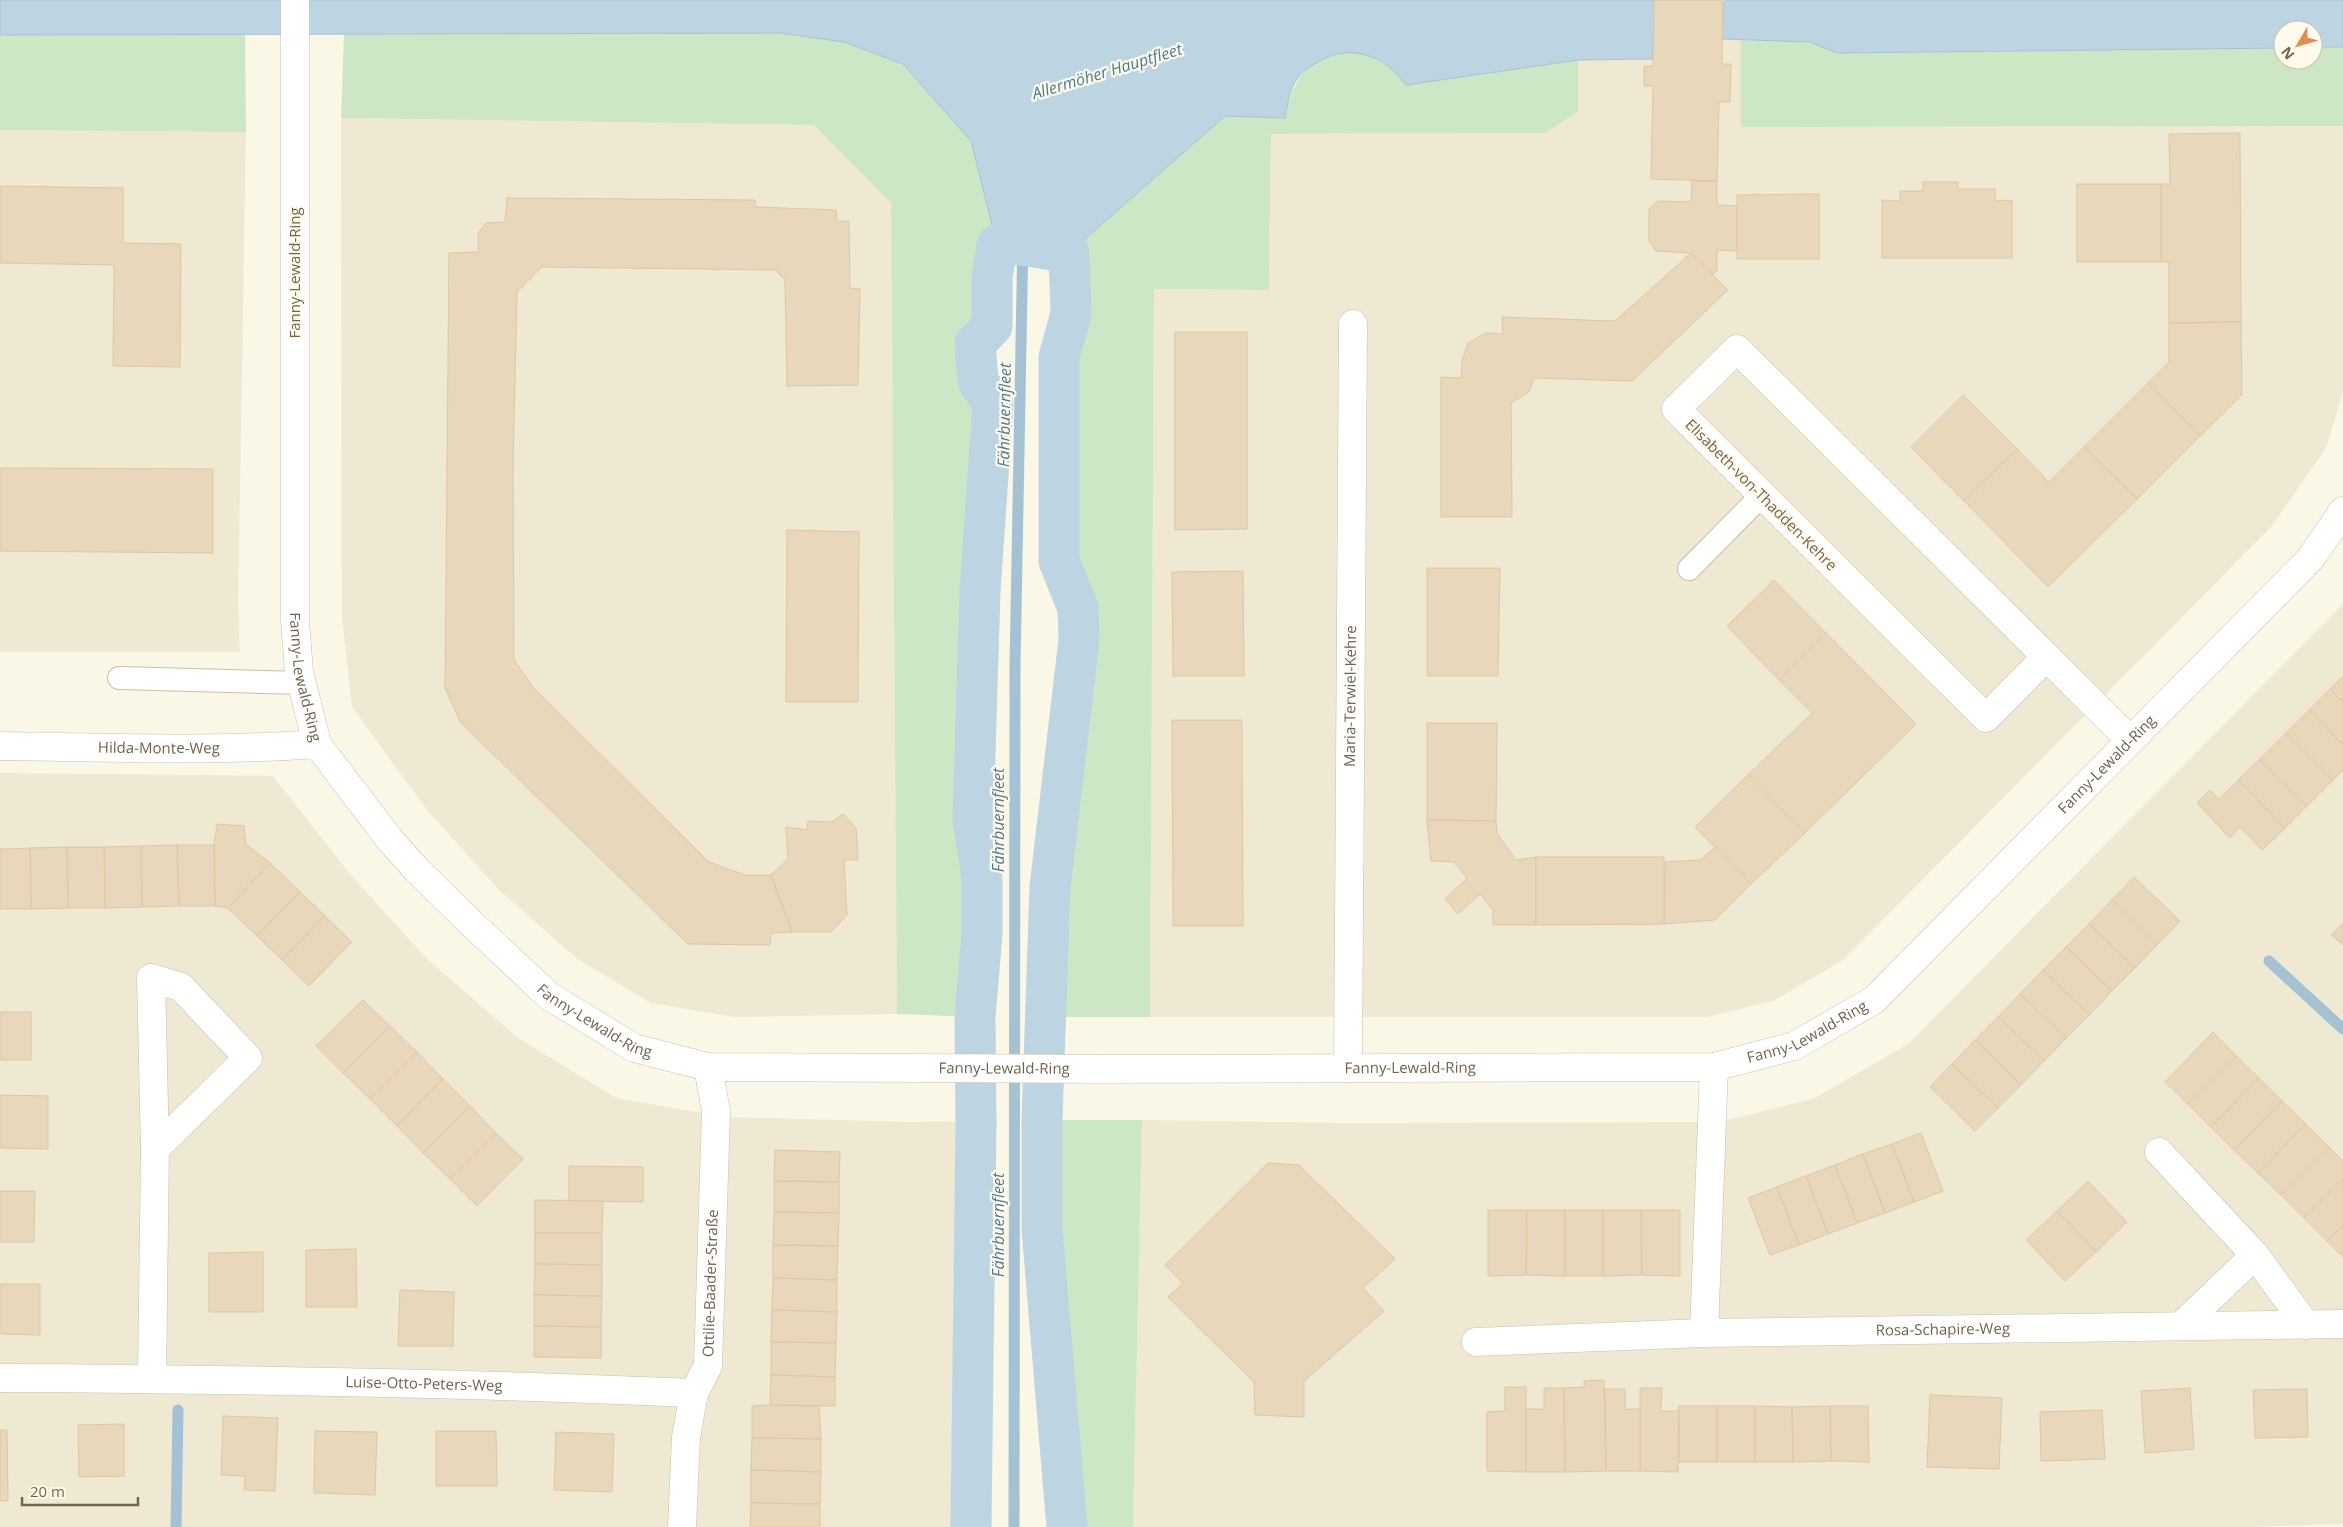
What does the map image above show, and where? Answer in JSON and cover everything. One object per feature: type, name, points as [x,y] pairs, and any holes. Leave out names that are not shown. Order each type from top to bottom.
[{"type":"street","name":"Fanny-Lewald-Ring","points":[[295,0],[295,621],[302,683],[317,744],[390,840],[417,870],[549,996],[634,1048],[708,1067],[937,1069],[1714,1067],[1794,1046],[1874,1000],[2311,558],[2343,511]]},
{"type":"street","name":"Maria-Terwiel-Kehre","points":[[1348,1068],[1353,324]]},
{"type":"street","name":"Elisabeth-von-Thadden-Kehre","points":[[2046,657],[1986,718],[1676,409],[1737,349],[2130,740]]},
{"type":"street","name":"Hilda-Monte-Weg","points":[[0,746],[212,748],[278,747],[317,744]]},
{"type":"street","points":[[152,1379],[155,1150],[151,978],[181,986],[248,1058],[155,1150]]},
{"type":"street","name":"Ottilie-Baader-Straße","points":[[682,1527],[686,1437],[694,1393],[708,1366],[716,1111],[708,1067]]},
{"type":"street","points":[[1704,1333],[1714,1067]]},
{"type":"street","points":[[2159,1152],[2255,1255],[2306,1325]]},
{"type":"street","points":[[2181,1326],[2255,1255]]},
{"type":"street","name":"Rosa-Schapire-Weg","points":[[1476,1342],[1704,1333],[2343,1324]]},
{"type":"street","name":"Luise-Otto-Peters-Weg","points":[[0,1378],[505,1385],[694,1393]]},
{"type":"lane","points":[[1689,569],[1762,495]]},
{"type":"lane","points":[[119,678],[302,683]]},
{"type":"shaded area","points":[[1653,40],[1741,40],[1741,127],[2343,126],[2343,392],[2326,448],[2272,526],[1843,960],[1775,1000],[1708,1017],[1150,1017],[1154,289],[1269,290],[1271,134],[1545,133],[1578,112],[1578,60],[1653,59]]},
{"type":"shaded area","points":[[341,118],[814,125],[891,203],[897,1014],[734,1017],[651,1003],[576,958],[498,889],[427,810],[352,707],[342,617]]},
{"type":"shaded area","points":[[0,130],[246,132],[238,602],[240,652],[0,652]]},
{"type":"shaded area","points":[[2343,604],[2343,1524],[2250,1527],[1133,1527],[1142,1120],[1349,1123],[1721,1122],[1815,1098],[1908,1044]]},
{"type":"shaded area","points":[[0,773],[273,776],[349,873],[428,960],[518,1038],[616,1098],[724,1117],[909,1122],[976,1121],[971,1527],[0,1527]]},
{"type":"green space","points":[[245,33],[246,132],[0,130],[0,35]]},
{"type":"green space","points":[[344,33],[780,33],[844,42],[903,64],[971,141],[997,245],[992,278],[992,326],[975,344],[978,381],[993,403],[980,591],[973,819],[982,878],[982,934],[975,1017],[897,1014],[891,203],[814,125],[341,118]]},
{"type":"green space","points":[[1741,40],[1810,42],[1837,53],[2273,48],[2273,70],[2323,70],[2323,47],[2343,47],[2343,126],[1741,127]]},
{"type":"green space","points":[[1357,52],[1384,64],[1396,73],[1406,85],[1578,60],[1578,112],[1545,133],[1271,134],[1269,290],[1154,289],[1150,1017],[1046,1017],[1050,887],[1079,640],[1078,608],[1059,561],[1059,357],[1071,314],[1069,253],[1225,116],[1285,118],[1293,89],[1307,69],[1327,57]]},
{"type":"green space","points":[[1042,1120],[1142,1120],[1133,1527],[1067,1527],[1042,1229]]},
{"type":"water","name":"Allermöher Hauptfleet","points":[[0,0],[1654,0],[1653,59],[1578,60],[1406,85],[1388,66],[1377,59],[1353,53],[1341,53],[1328,57],[1308,68],[1298,78],[1291,92],[1285,118],[1225,116],[1069,253],[1023,251],[997,245],[971,141],[903,64],[844,42],[780,33],[0,35]]},
{"type":"water","points":[[1726,0],[2343,0],[2343,47],[2323,47],[2323,20],[2273,20],[2273,48],[1837,53],[1810,42],[1722,39],[1723,2]]},
{"type":"building","points":[[1654,0],[1723,0],[1722,64],[1731,64],[1730,102],[1719,102],[1717,181],[1651,179],[1653,86],[1644,86],[1644,66],[1653,66]]},
{"type":"building","points":[[2240,133],[2241,322],[2169,323],[2169,262],[2161,262],[2161,184],[2170,184],[2169,134]]},
{"type":"building","points":[[1692,181],[1717,181],[1717,205],[1737,206],[1737,251],[1717,250],[1717,270],[1713,275],[1691,253],[1656,251],[1649,241],[1649,209],[1658,201],[1691,202]]},
{"type":"building","points":[[1923,182],[1958,182],[1958,189],[1995,189],[1995,201],[2012,200],[2012,258],[1882,258],[1882,200],[1900,201],[1900,191],[1923,191]]},
{"type":"building","points":[[2077,184],[2161,184],[2161,262],[2077,262]]},
{"type":"building","points":[[0,186],[123,188],[123,243],[181,244],[180,367],[113,366],[114,265],[0,263]]},
{"type":"building","points":[[1819,194],[1819,259],[1737,259],[1737,195]]},
{"type":"building","points":[[507,198],[755,200],[755,207],[836,210],[837,222],[849,221],[850,288],[860,289],[858,385],[787,386],[785,280],[775,270],[542,267],[517,292],[513,465],[514,660],[533,687],[709,862],[745,875],[771,875],[792,932],[771,933],[770,945],[688,944],[460,722],[445,688],[449,253],[478,252],[478,233],[486,223],[505,222]]},
{"type":"building","points":[[1691,253],[1728,290],[1632,381],[1534,378],[1529,392],[1511,403],[1512,517],[1441,517],[1441,377],[1461,378],[1462,360],[1468,343],[1486,333],[1503,334],[1502,317],[1615,321]]},
{"type":"building","points":[[2241,322],[2242,395],[2200,436],[2148,383],[2169,362],[2169,323]]},
{"type":"building","points":[[1175,332],[1247,332],[1247,529],[1175,530]]},
{"type":"building","points":[[2148,383],[2200,436],[2137,499],[2084,447]]},
{"type":"building","points":[[1963,395],[2017,449],[1964,501],[1911,447]]},
{"type":"building","points":[[2084,447],[2137,499],[2048,587],[1964,501],[2017,449],[2049,482]]},
{"type":"building","points":[[0,468],[213,469],[213,553],[0,551]]},
{"type":"building","points":[[787,530],[859,532],[858,702],[786,702]]},
{"type":"building","points":[[1427,568],[1500,568],[1498,676],[1427,676]]},
{"type":"building","points":[[1243,571],[1244,676],[1173,676],[1172,572]]},
{"type":"building","points":[[1774,580],[1826,633],[1779,680],[1727,626]]},
{"type":"building","points":[[1826,633],[1916,724],[1805,833],[1748,775],[1812,713],[1779,680]]},
{"type":"building","points":[[2343,676],[2343,703],[2330,689]]},
{"type":"building","points":[[2330,689],[2343,703],[2343,745],[2309,710]]},
{"type":"building","points":[[2309,710],[2343,745],[2343,770],[2333,780],[2286,733]]},
{"type":"building","points":[[1172,720],[1242,720],[1243,926],[1173,926]]},
{"type":"building","points":[[1427,723],[1497,723],[1496,821],[1427,820]]},
{"type":"building","points":[[2286,733],[2333,780],[2307,806],[2259,760]]},
{"type":"building","points":[[2259,760],[2307,806],[2285,828],[2238,780]]},
{"type":"building","points":[[1748,775],[1805,833],[1751,884],[1695,827]]},
{"type":"building","points":[[2238,780],[2285,828],[2262,850],[2240,827],[2230,838],[2197,803],[2210,790],[2219,799]]},
{"type":"building","points":[[843,814],[856,828],[858,860],[844,860],[847,915],[831,932],[792,932],[771,875],[788,859],[786,827],[807,830],[808,821],[832,822]]},
{"type":"building","points":[[1427,820],[1496,821],[1497,833],[1516,860],[1536,857],[1536,925],[1493,925],[1493,910],[1480,894],[1458,914],[1445,899],[1467,878],[1454,862],[1431,861]]},
{"type":"building","points":[[217,824],[244,826],[246,844],[270,863],[228,908],[215,906],[214,845]]},
{"type":"building","points":[[177,845],[214,845],[215,906],[179,906]]},
{"type":"building","points":[[177,845],[179,906],[142,907],[141,846]]},
{"type":"building","points":[[141,846],[142,907],[105,908],[104,847]]},
{"type":"building","points":[[67,847],[104,847],[105,908],[68,908]]},
{"type":"building","points":[[67,847],[68,908],[31,909],[30,848]]},
{"type":"building","points":[[1716,847],[1751,884],[1715,920],[1664,924],[1665,862],[1700,860]]},
{"type":"building","points":[[30,848],[31,909],[0,909],[0,849]]},
{"type":"building","points":[[1536,857],[1664,857],[1664,924],[1536,925]]},
{"type":"building","points":[[270,863],[300,892],[257,936],[228,908]]},
{"type":"building","points":[[2134,877],[2180,921],[2157,945],[2112,900]]},
{"type":"building","points":[[300,892],[325,916],[282,960],[257,936]]},
{"type":"building","points":[[2112,900],[2157,945],[2135,968],[2089,924]]},
{"type":"building","points":[[325,916],[352,942],[309,986],[282,960]]},
{"type":"building","points":[[2343,923],[2343,945],[2331,935]]},
{"type":"building","points":[[2089,924],[2135,968],[2112,991],[2066,947]]},
{"type":"building","points":[[2066,947],[2112,991],[2089,1015],[2043,970]]},
{"type":"building","points":[[2043,970],[2089,1015],[2066,1038],[2020,994]]},
{"type":"building","points":[[2020,994],[2066,1038],[2044,1061],[1998,1017]]},
{"type":"building","points":[[363,1000],[390,1026],[343,1073],[316,1046]]},
{"type":"building","points":[[0,1012],[31,1012],[31,1060],[0,1060]]},
{"type":"building","points":[[1998,1017],[2044,1061],[2021,1085],[1975,1040]]},
{"type":"building","points":[[390,1026],[417,1052],[370,1099],[343,1073]]},
{"type":"building","points":[[2213,1032],[2236,1056],[2188,1104],[2165,1082]]},
{"type":"building","points":[[1975,1040],[2021,1085],[1998,1108],[1952,1064]]},
{"type":"building","points":[[417,1052],[443,1079],[397,1126],[370,1099]]},
{"type":"building","points":[[2236,1056],[2259,1078],[2211,1127],[2188,1104]]},
{"type":"building","points":[[1952,1064],[1998,1108],[1975,1131],[1930,1087]]},
{"type":"building","points":[[2259,1078],[2282,1101],[2234,1150],[2211,1127]]},
{"type":"building","points":[[443,1079],[470,1106],[423,1153],[397,1126]]},
{"type":"building","points":[[0,1095],[48,1096],[48,1149],[0,1148]]},
{"type":"building","points":[[2282,1101],[2306,1124],[2258,1173],[2234,1150]]},
{"type":"building","points":[[470,1106],[496,1133],[450,1179],[423,1153]]},
{"type":"building","points":[[2306,1124],[2329,1147],[2281,1195],[2258,1173]]},
{"type":"building","points":[[496,1133],[523,1159],[477,1206],[450,1179]]},
{"type":"building","points":[[1921,1133],[1943,1191],[1914,1202],[1892,1144]]},
{"type":"building","points":[[1892,1144],[1914,1202],[1885,1213],[1863,1154]]},
{"type":"building","points":[[2329,1147],[2343,1161],[2343,1179],[2304,1218],[2281,1195]]},
{"type":"building","points":[[775,1150],[840,1152],[839,1182],[774,1181]]},
{"type":"building","points":[[1863,1154],[1885,1213],[1857,1223],[1835,1165]]},
{"type":"building","points":[[1268,1163],[1299,1165],[1395,1259],[1363,1288],[1384,1311],[1304,1381],[1304,1417],[1255,1415],[1254,1382],[1168,1297],[1183,1283],[1165,1265]]},
{"type":"building","points":[[1835,1165],[1857,1223],[1828,1234],[1806,1176]]},
{"type":"building","points":[[569,1166],[643,1167],[643,1202],[569,1201]]},
{"type":"building","points":[[1806,1176],[1828,1234],[1799,1245],[1777,1187]]},
{"type":"building","points":[[2343,1179],[2343,1225],[2327,1241],[2304,1218]]},
{"type":"building","points":[[774,1181],[839,1182],[839,1213],[774,1212]]},
{"type":"building","points":[[2088,1181],[2127,1222],[2096,1252],[2057,1211]]},
{"type":"building","points":[[1777,1187],[1799,1245],[1770,1255],[1748,1198]]},
{"type":"building","points":[[0,1191],[35,1191],[34,1242],[0,1242]]},
{"type":"building","points":[[535,1200],[603,1201],[602,1233],[535,1233]]},
{"type":"building","points":[[1488,1210],[1527,1210],[1526,1275],[1488,1276]]},
{"type":"building","points":[[1527,1210],[1565,1210],[1565,1276],[1526,1275]]},
{"type":"building","points":[[1565,1210],[1603,1210],[1603,1276],[1565,1276]]},
{"type":"building","points":[[1603,1210],[1641,1210],[1642,1275],[1603,1276]]},
{"type":"building","points":[[1641,1210],[1680,1210],[1680,1276],[1642,1275]]},
{"type":"building","points":[[2057,1211],[2096,1252],[2065,1281],[2026,1240]]},
{"type":"building","points":[[774,1212],[839,1213],[838,1246],[773,1245]]},
{"type":"building","points":[[2343,1225],[2343,1257],[2327,1241]]},
{"type":"building","points":[[535,1233],[602,1233],[602,1265],[535,1264]]},
{"type":"building","points":[[773,1245],[838,1246],[837,1280],[773,1278]]},
{"type":"building","points":[[356,1249],[357,1307],[306,1307],[306,1250]]},
{"type":"building","points":[[263,1252],[263,1312],[209,1312],[209,1253]]},
{"type":"building","points":[[535,1264],[602,1265],[602,1296],[534,1295]]},
{"type":"building","points":[[773,1278],[837,1280],[837,1312],[772,1310]]},
{"type":"building","points":[[0,1284],[40,1284],[40,1335],[0,1334]]},
{"type":"building","points":[[400,1290],[454,1292],[453,1346],[398,1346]]},
{"type":"building","points":[[534,1295],[602,1296],[601,1327],[534,1326]]},
{"type":"building","points":[[772,1310],[837,1312],[836,1343],[771,1342]]},
{"type":"building","points":[[534,1326],[601,1327],[601,1358],[534,1357]]},
{"type":"building","points":[[771,1342],[836,1343],[835,1377],[771,1375]]},
{"type":"building","points":[[771,1375],[835,1377],[835,1406],[770,1405]]},
{"type":"building","points":[[1604,1380],[1606,1471],[1565,1472],[1564,1388],[1584,1387],[1584,1381]]},
{"type":"building","points":[[1505,1387],[1526,1387],[1526,1472],[1487,1471],[1487,1412],[1505,1411]]},
{"type":"building","points":[[1544,1388],[1564,1388],[1565,1472],[1526,1472],[1526,1409],[1544,1409]]},
{"type":"building","points":[[1640,1388],[1662,1388],[1661,1411],[1679,1411],[1678,1472],[1640,1471]]},
{"type":"building","points":[[2190,1388],[2194,1449],[2145,1453],[2141,1391]]},
{"type":"building","points":[[1605,1389],[1625,1389],[1625,1409],[1640,1409],[1640,1471],[1606,1471]]},
{"type":"building","points":[[2307,1389],[2308,1437],[2255,1438],[2253,1390]]},
{"type":"building","points":[[1930,1395],[2002,1398],[1999,1469],[1927,1467]]},
{"type":"building","points":[[752,1406],[819,1406],[821,1439],[752,1438]]},
{"type":"building","points":[[1679,1406],[1717,1406],[1717,1462],[1679,1462]]},
{"type":"building","points":[[1717,1406],[1755,1406],[1755,1462],[1717,1462]]},
{"type":"building","points":[[1755,1406],[1792,1407],[1793,1462],[1755,1462]]},
{"type":"building","points":[[1830,1406],[1868,1406],[1869,1462],[1831,1461]]},
{"type":"building","points":[[1830,1406],[1831,1461],[1793,1462],[1792,1407]]},
{"type":"building","points":[[2102,1410],[2105,1459],[2041,1461],[2040,1412]]},
{"type":"building","points":[[223,1416],[278,1418],[275,1491],[244,1490],[245,1476],[221,1475]]},
{"type":"building","points":[[124,1424],[124,1476],[79,1477],[78,1425]]},
{"type":"building","points":[[0,1430],[7,1430],[8,1501],[0,1501]]},
{"type":"building","points":[[315,1431],[377,1432],[375,1495],[314,1493]]},
{"type":"building","points":[[436,1431],[496,1431],[497,1486],[436,1486]]},
{"type":"building","points":[[556,1432],[614,1434],[612,1492],[554,1490]]},
{"type":"building","points":[[752,1438],[821,1439],[821,1472],[751,1470]]},
{"type":"building","points":[[751,1470],[821,1472],[820,1504],[751,1503]]},
{"type":"building","points":[[751,1503],[820,1504],[820,1527],[750,1527]]},
{"type":"waterway","name":"Fährbuernfleet","points":[[1014,1527],[1015,666],[1023,236]]},
{"type":"waterway","name":"Fährbuernfleet","points":[[971,1527],[976,1121],[975,1017],[982,934],[982,878],[973,819],[980,591],[993,403],[978,381],[975,344],[992,326],[992,278],[997,245],[1023,245],[1069,253],[1071,314],[1059,357],[1059,561],[1078,608],[1079,640],[1050,887],[1042,1120],[1042,1229],[1067,1527]]},
{"type":"waterway","points":[[2269,961],[2343,1029]]},
{"type":"waterway","points":[[176,1527],[178,1410]]}]
